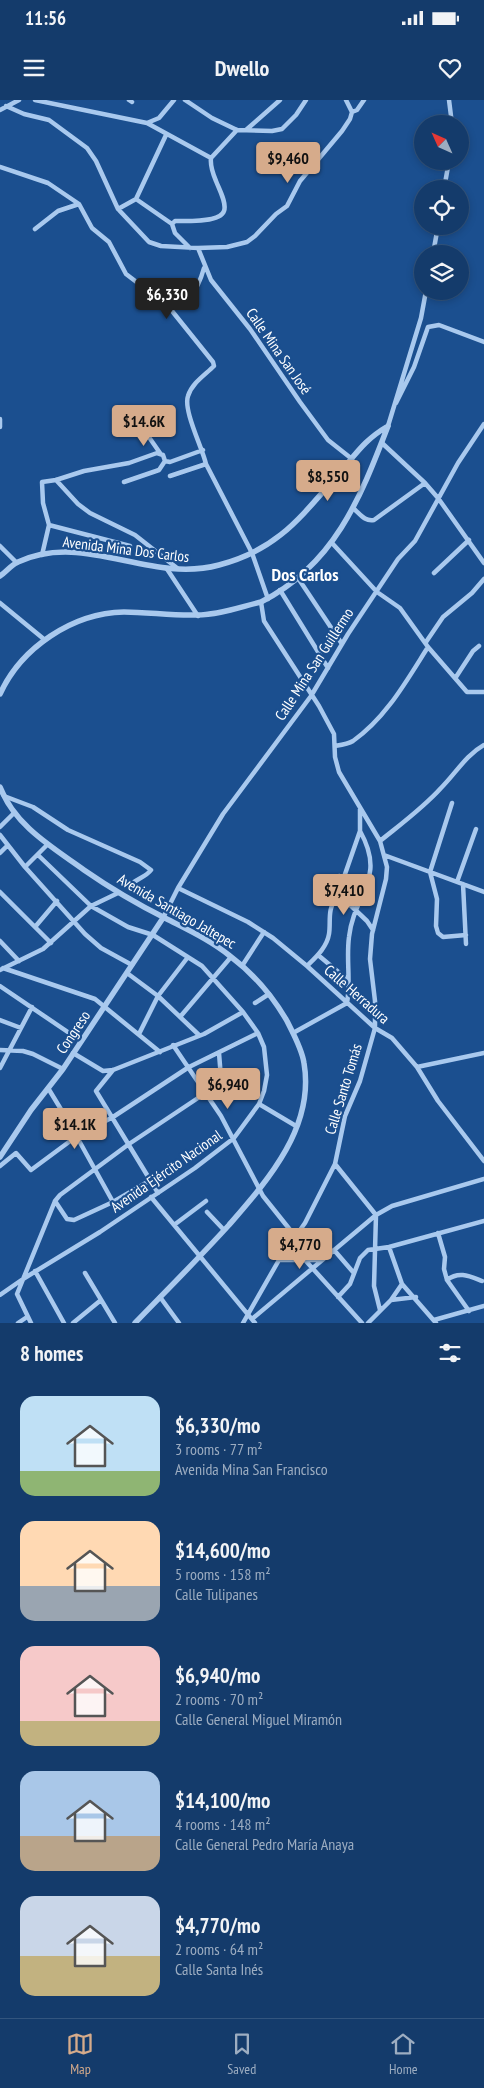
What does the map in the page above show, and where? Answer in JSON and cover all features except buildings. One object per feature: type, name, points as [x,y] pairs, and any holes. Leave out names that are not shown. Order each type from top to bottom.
[{"type":"street","points":[[0,110],[20,100]]},
{"type":"street","points":[[38,100],[147,123],[211,158]]},
{"type":"street","points":[[147,123],[158,118],[174,100]]},
{"type":"street","points":[[185,100],[212,118],[237,130],[272,131],[282,129],[296,115],[306,100]]},
{"type":"street","points":[[246,130],[280,100]]},
{"type":"street","points":[[6,106],[24,114],[49,120],[86,148],[96,161],[118,209],[149,242],[160,246],[198,248],[227,247],[247,242],[287,206],[300,182],[350,119],[352,112],[346,100]]},
{"type":"street","points":[[352,112],[357,110],[364,100]]},
{"type":"street","points":[[449,100],[451,115]]},
{"type":"street","points":[[211,158],[237,130]]},
{"type":"street","points":[[118,209],[136,199],[166,135]]},
{"type":"street","points":[[172,224],[175,221],[185,222],[213,219],[224,211],[225,205],[214,175],[211,158]]},
{"type":"street","points":[[0,167],[48,183],[79,204],[92,228],[109,242],[126,274],[163,303],[213,362],[214,366],[191,390],[187,402],[188,411],[203,450],[206,464],[252,554],[268,599]]},
{"type":"street","points":[[136,199],[172,224],[175,233],[190,248]]},
{"type":"street","points":[[35,229],[58,211],[79,204]]},
{"type":"street","name":"Calle Mina San José","points":[[198,248],[204,268],[211,280],[250,329],[328,440],[352,458]]},
{"type":"street","points":[[163,303],[181,302],[191,294],[200,284],[204,268]]},
{"type":"street","points":[[0,694],[17,666],[45,640],[72,624],[98,616],[123,612],[198,616],[268,599],[307,571],[332,543],[354,508],[382,443],[396,404],[424,300]]},
{"type":"street","points":[[396,404],[414,367],[428,327],[440,325],[484,342]]},
{"type":"street","points":[[0,419],[0,427]]},
{"type":"street","name":"Calle Mina San Guillermo","points":[[163,918],[178,888],[223,814],[311,696],[342,644],[398,559],[415,541],[458,463],[484,424]]},
{"type":"street","name":"Avenida Mina Dos Carlos","points":[[0,576],[17,562],[62,551],[96,555],[180,571],[201,570],[252,554],[273,542],[292,527],[364,442],[388,426]]},
{"type":"street","points":[[144,430],[165,461]]},
{"type":"street","points":[[382,443],[425,483],[438,498],[484,563]]},
{"type":"street","points":[[165,461],[170,462],[203,450]]},
{"type":"street","points":[[42,555],[49,524],[43,503],[42,482],[56,480],[84,471],[129,463],[160,453]]},
{"type":"street","points":[[124,482],[160,470],[165,461]]},
{"type":"street","points":[[170,476],[206,464]]},
{"type":"street","points":[[56,480],[78,504],[90,513],[135,535],[180,571]]},
{"type":"street","points":[[354,508],[369,521],[374,520],[425,483]]},
{"type":"street","points":[[49,524],[130,546]]},
{"type":"street","points":[[434,573],[469,540]]},
{"type":"street","points":[[332,543],[377,592],[400,608],[428,647],[456,677],[467,692],[484,692]]},
{"type":"street","points":[[0,546],[17,562]]},
{"type":"street","points":[[167,570],[198,616]]},
{"type":"street","points":[[298,578],[342,644]]},
{"type":"street","points":[[426,642],[443,617],[472,593],[484,579]]},
{"type":"street","points":[[280,590],[328,668]]},
{"type":"street","name":"Calle Santo Tomás","points":[[243,1323],[279,1260],[309,1215],[335,1164],[345,1116],[360,1082],[375,1028],[375,1001],[370,958],[373,930],[386,879],[387,867],[380,841],[339,772],[334,734],[319,706],[264,621],[260,602]]},
{"type":"street","points":[[0,603],[45,640]]},
{"type":"street","points":[[456,677],[473,651],[479,646]]},
{"type":"street","points":[[335,746],[352,742],[379,716],[396,696],[428,647]]},
{"type":"street","points":[[380,841],[427,803],[451,778],[468,756],[484,745]]},
{"type":"street","name":"Avenida Santiago Jaltepec","points":[[0,787],[14,813],[47,844],[118,893],[204,938],[231,956],[269,994],[293,1033],[304,1062],[304,1101],[296,1126],[280,1162],[260,1190],[200,1257],[135,1323]]},
{"type":"street","points":[[4,796],[33,807],[68,830],[140,862],[151,870],[129,886]]},
{"type":"street","points":[[452,803],[430,872],[437,899],[436,926],[438,933],[442,937],[466,936]]},
{"type":"street","points":[[344,877],[360,830],[360,808]]},
{"type":"street","points":[[0,826],[14,813]]},
{"type":"street","points":[[457,882],[476,829]]},
{"type":"street","points":[[293,1033],[347,1003],[350,924],[369,881],[372,861],[367,843],[360,830]]},
{"type":"street","points":[[0,835],[25,867],[86,934],[101,948],[132,965]]},
{"type":"street","points":[[25,867],[47,844]]},
{"type":"street","points":[[0,853],[8,845]]},
{"type":"street","name":"Avenida Ejército Nacional","points":[[0,1295],[100,1232],[195,1168],[234,1138],[259,1104],[264,1091],[267,1058],[258,1033],[243,1012],[202,966],[152,936],[128,927],[91,906],[38,855]]},
{"type":"street","points":[[384,855],[484,892]]},
{"type":"street","points":[[339,876],[344,877],[350,885],[352,892],[347,902],[342,903],[336,900],[331,893],[331,882],[339,876]]},
{"type":"street","points":[[463,884],[466,944]]},
{"type":"street","name":"Calle Herradura","points":[[178,888],[248,922],[264,932],[307,966],[375,1028],[392,1038],[417,1067],[438,1101],[484,1161]]},
{"type":"street","points":[[0,892],[51,943]]},
{"type":"street","points":[[1,969],[51,943],[91,906],[118,893]]},
{"type":"street","points":[[307,966],[318,955],[329,934],[330,915],[333,903],[336,900]]},
{"type":"street","points":[[35,927],[57,901]]},
{"type":"street","points":[[347,902],[367,921],[373,930]]},
{"type":"street","name":"Congreso","points":[[0,1157],[31,1110],[63,1070],[163,918]]},
{"type":"street","points":[[242,966],[264,932]]},
{"type":"street","points":[[0,941],[19,961]]},
{"type":"street","points":[[318,955],[348,980]]},
{"type":"street","points":[[180,1016],[231,956]]},
{"type":"street","points":[[139,1034],[158,996],[188,957]]},
{"type":"street","points":[[1,969],[95,999],[160,1052]]},
{"type":"street","points":[[127,973],[158,996],[199,1035]]},
{"type":"street","points":[[0,986],[81,1041]]},
{"type":"street","points":[[256,1003],[269,994]]},
{"type":"street","points":[[0,1068],[32,1007]]},
{"type":"street","points":[[73,1053],[103,1071],[113,1070],[217,1028],[243,1012]]},
{"type":"street","points":[[0,1020],[21,1028]]},
{"type":"street","points":[[0,1166],[16,1153],[31,1170],[77,1136],[113,1117],[189,1068],[258,1033]]},
{"type":"street","points":[[173,1045],[234,1138],[260,1190],[295,1236]]},
{"type":"street","points":[[0,1050],[8,1052],[23,1051],[63,1070]]},
{"type":"street","points":[[31,1323],[17,1294],[55,1201],[95,1168],[221,1081],[218,1053]]},
{"type":"street","points":[[417,1067],[484,1053]]},
{"type":"street","points":[[113,1070],[96,1091],[158,1193]]},
{"type":"street","points":[[48,1088],[62,1111]]},
{"type":"street","points":[[259,1104],[296,1126]]},
{"type":"street","points":[[67,1119],[113,1202]]},
{"type":"street","points":[[335,1164],[376,1215],[374,1286],[380,1310]]},
{"type":"street","points":[[151,1197],[253,1321],[376,1215],[392,1206],[484,1179]]},
{"type":"street","points":[[55,1201],[70,1221],[113,1202],[151,1180]]},
{"type":"street","points":[[174,1225],[206,1201]]},
{"type":"street","points":[[206,1212],[224,1230]]},
{"type":"street","points":[[353,1272],[360,1258],[368,1250],[389,1247],[484,1221]]},
{"type":"street","points":[[438,1233],[445,1257],[444,1269],[447,1280],[469,1311]]},
{"type":"street","points":[[389,1247],[402,1284],[416,1297],[435,1322],[484,1306]]},
{"type":"street","points":[[334,1250],[353,1272],[354,1279],[338,1296]]},
{"type":"street","points":[[279,1260],[322,1260]]},
{"type":"street","points":[[305,1260],[362,1323]]},
{"type":"street","points":[[35,1272],[64,1323]]},
{"type":"street","points":[[86,1273],[115,1323]]},
{"type":"street","points":[[447,1280],[454,1275],[461,1274],[482,1281]]},
{"type":"street","points":[[368,1323],[391,1300],[402,1284]]},
{"type":"street","points":[[160,1297],[179,1323]]},
{"type":"street","points":[[391,1300],[416,1297]]},
{"type":"street","points":[[73,1323],[101,1300]]},
{"type":"street","points":[[18,1323],[27,1317]]},
{"type":"district","name":"Dos Carlos","points":[[305,574]]}]
